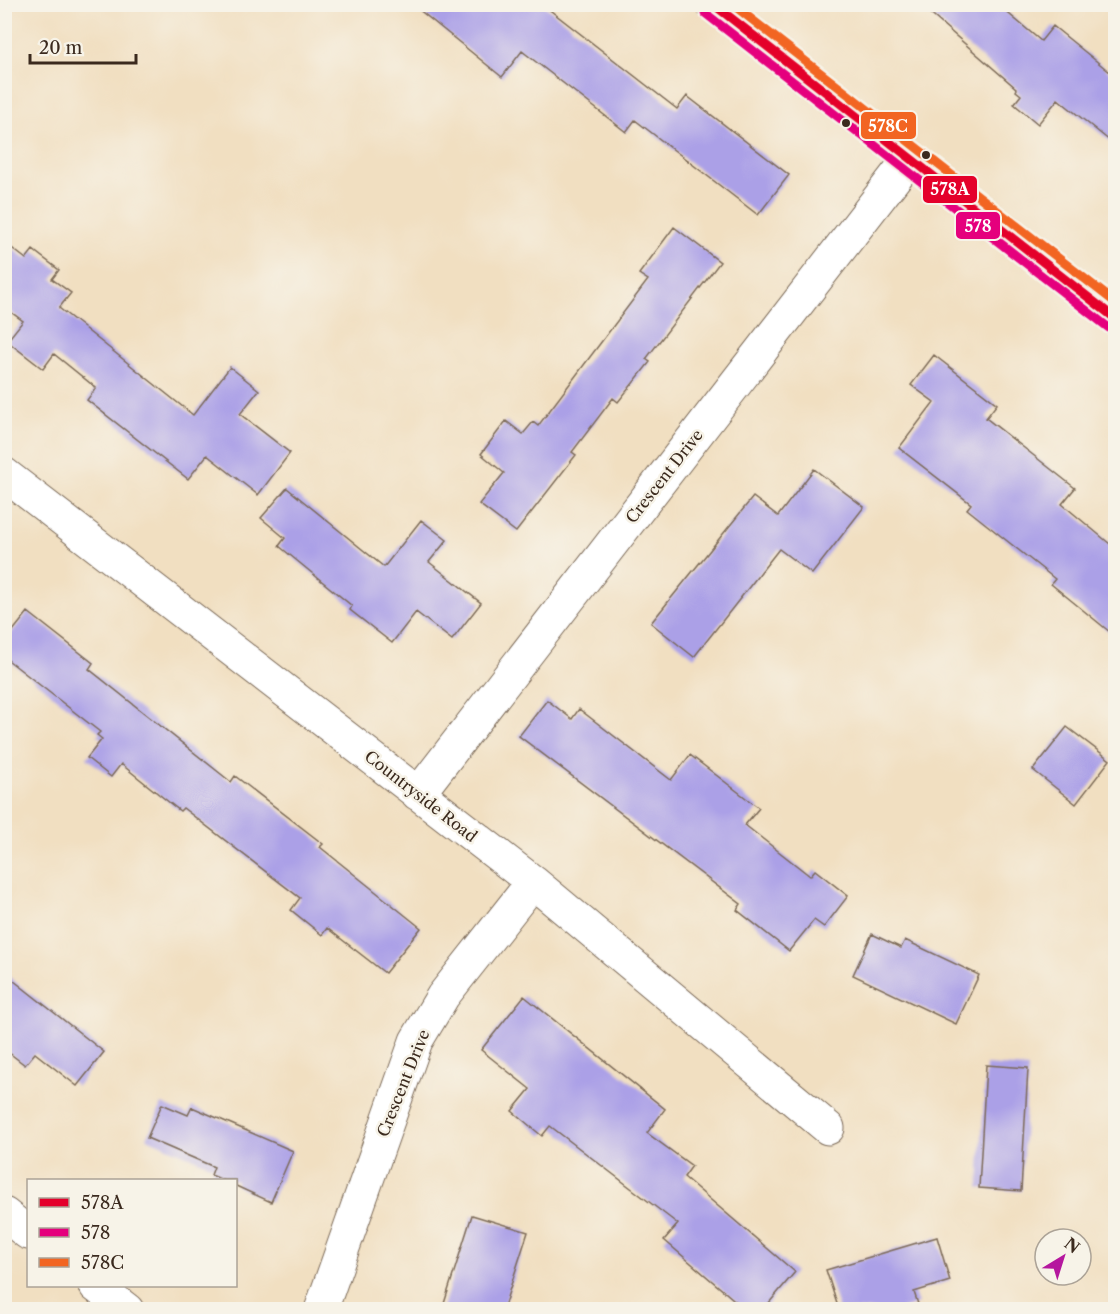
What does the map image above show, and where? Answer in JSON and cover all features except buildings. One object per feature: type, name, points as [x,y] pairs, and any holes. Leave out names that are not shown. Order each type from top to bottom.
[{"type":"street","points":[[712,4],[1116,319]]},
{"type":"street","name":"Crescent Drive","points":[[418,794],[910,158]]},
{"type":"street","name":"Countryside Road","points":[[4,474],[533,882],[828,1128]]},
{"type":"street","name":"Crescent Drive","points":[[321,1310],[416,1041],[443,996],[533,882]]},
{"type":"street","points":[[4,1214],[27,1232]]},
{"type":"street","points":[[97,1287],[127,1310]]},
{"type":"transit line","name":"578A","points":[[713,4],[1116,319]]},
{"type":"transit line","name":"578C","points":[[732,4],[1116,303]]},
{"type":"transit line","name":"578","points":[[705,13],[1109,328]]}]
